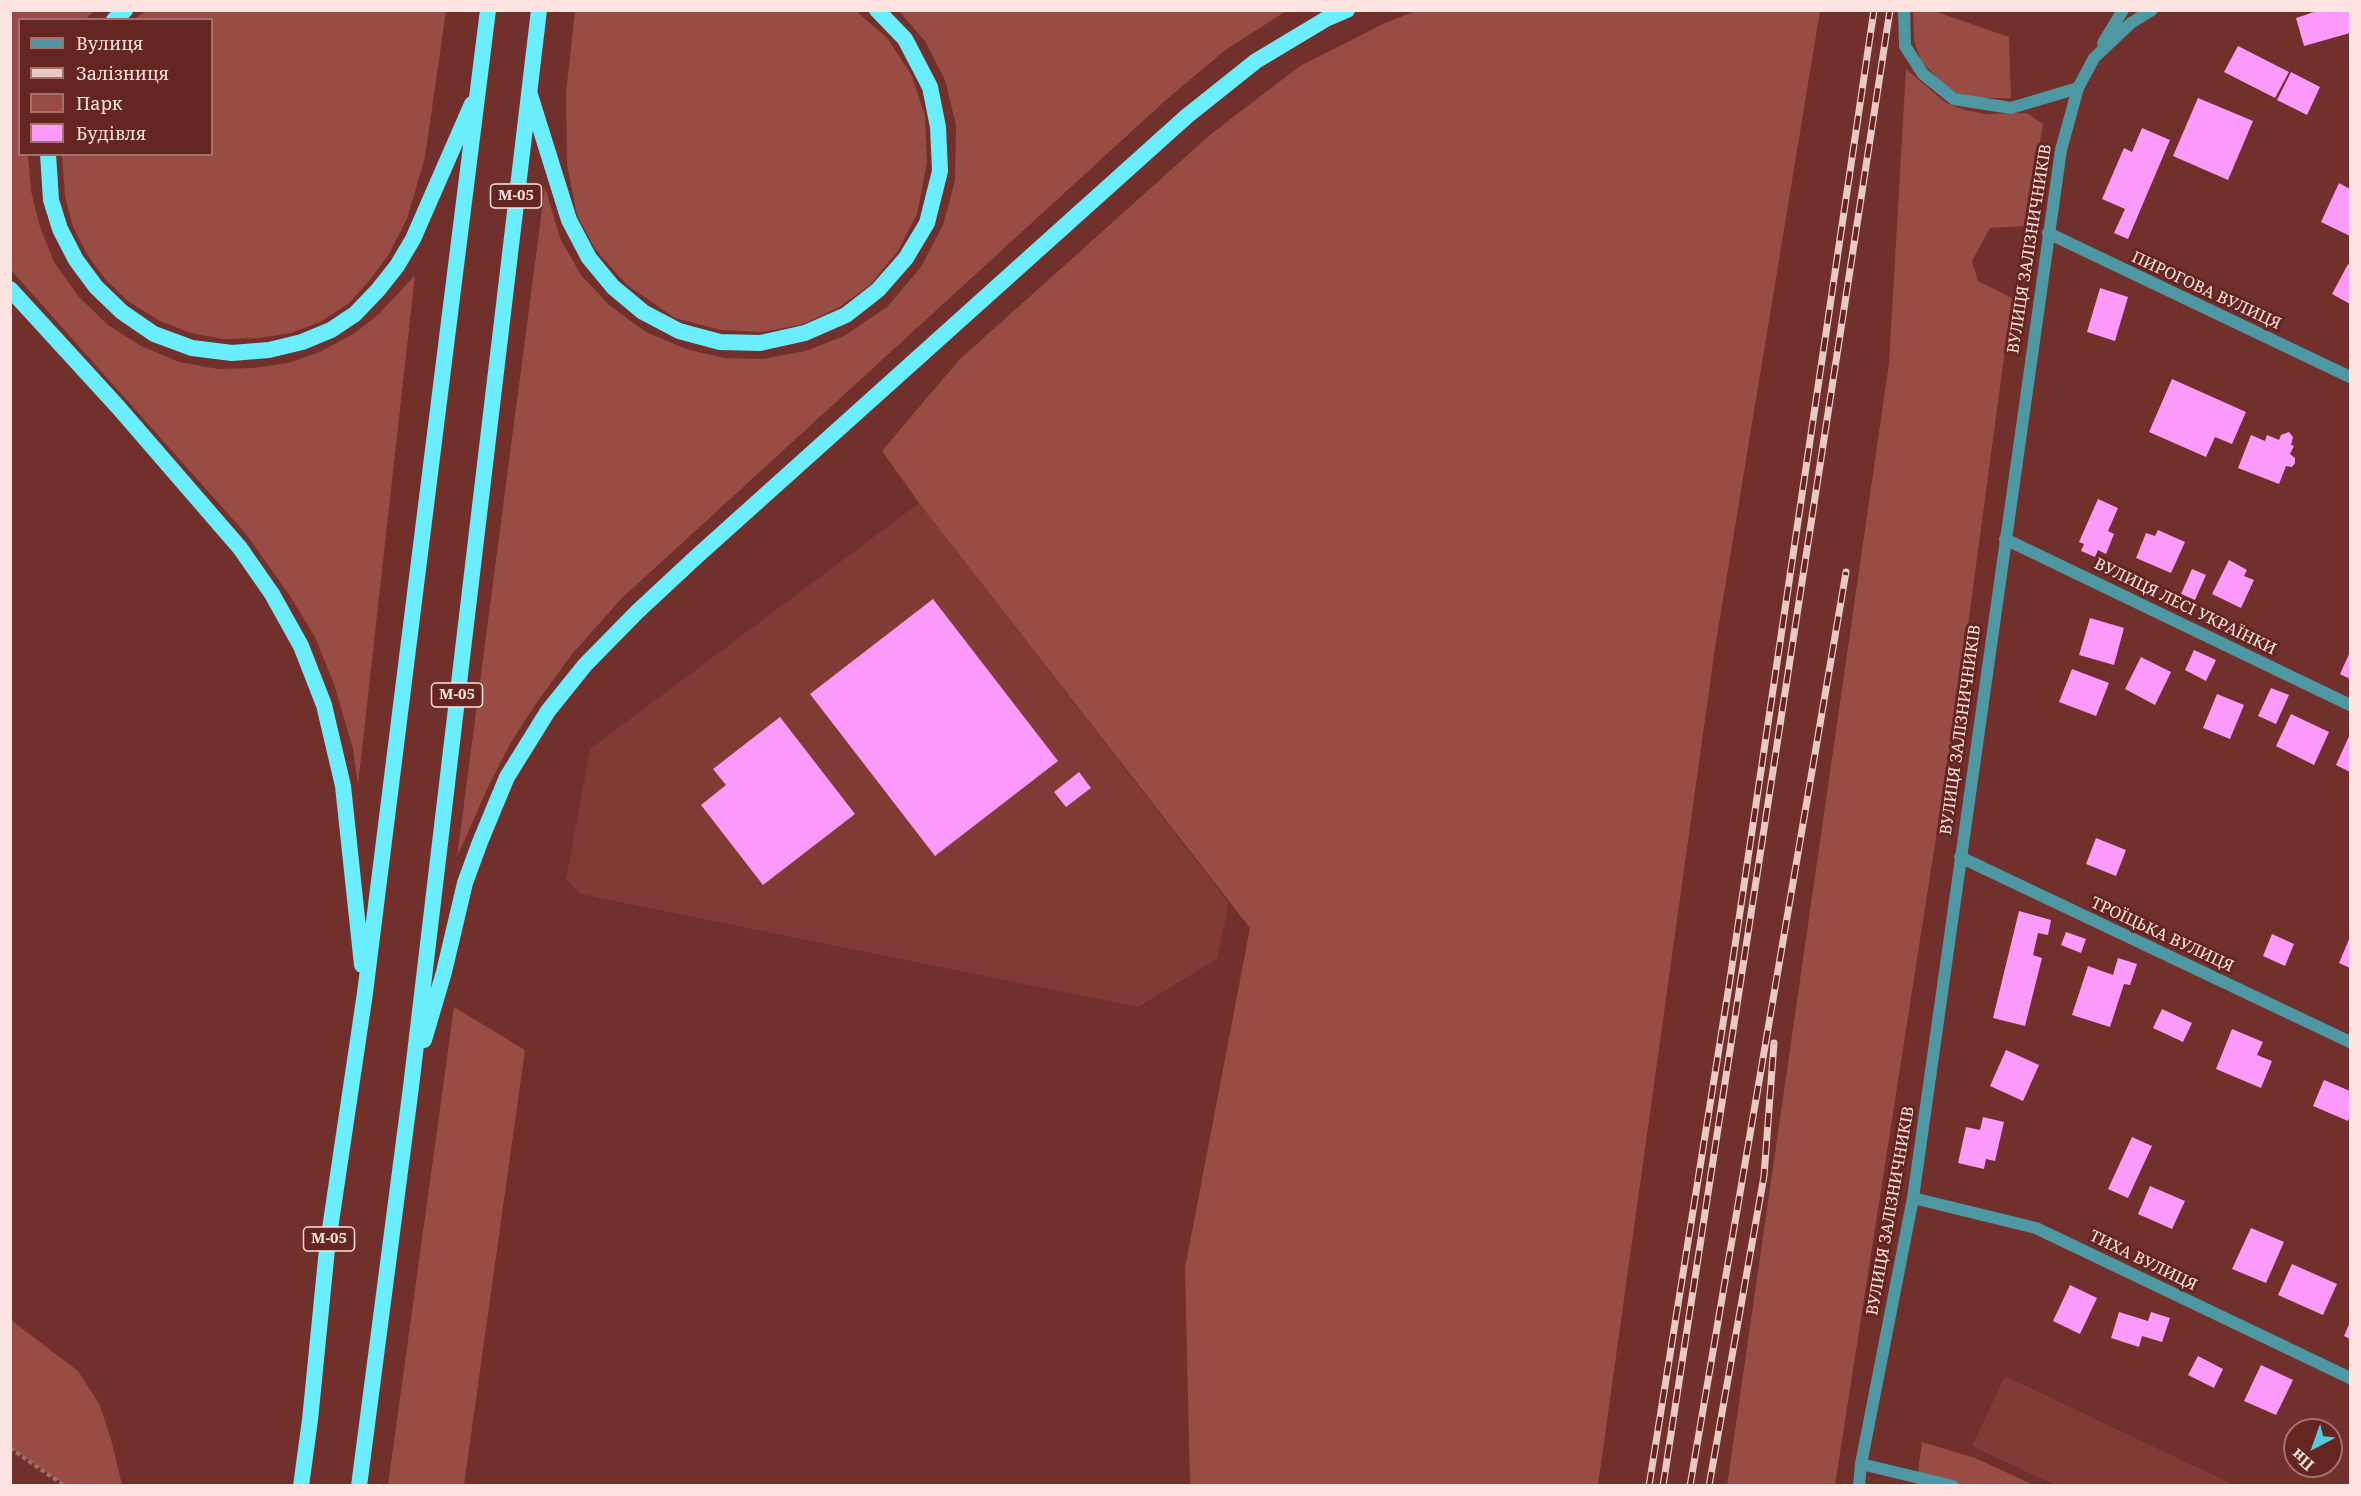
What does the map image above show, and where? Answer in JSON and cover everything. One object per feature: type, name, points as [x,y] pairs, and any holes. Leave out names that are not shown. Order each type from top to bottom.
[{"type":"highway","name":"М-05","points":[[301,1485],[310,1420],[327,1249],[365,993],[488,10]]},
{"type":"highway","name":"М-05","points":[[359,1485],[411,1087],[539,10]]},
{"type":"highway","points":[[528,88],[569,220],[589,258],[613,287],[643,312],[679,331],[720,342],[760,343],[806,333],[846,315],[878,290],[906,258],[927,223],[940,171],[938,127],[930,87],[905,39],[877,10]]},
{"type":"highway","points":[[411,1087],[444,972],[465,883],[480,842],[507,777],[548,711],[585,665],[695,558],[1186,117],[1256,61],[1347,10]]},
{"type":"highway","points":[[48,156],[51,200],[60,229],[76,260],[96,287],[122,312],[154,334],[192,348],[231,353],[269,350],[303,342],[331,330],[355,314],[378,290],[397,266],[430,202],[479,87]]},
{"type":"highway","points":[[10,289],[126,416],[240,548],[272,594],[301,646],[324,705],[343,786],[365,993]]},
{"type":"street","points":[[1904,10],[1905,46],[1923,74],[1954,99],[2011,108],[2078,88]]},
{"type":"street","points":[[2094,57],[2123,10]]},
{"type":"street","name":"ВУЛИЦЯ ЗАЛІЗНИЧНИКІВ","points":[[1858,1485],[1913,1198],[2061,150],[2078,88],[2094,57],[2131,23],[2152,10]]},
{"type":"street","name":"ПИРОГОВА ВУЛИЦЯ","points":[[2048,233],[2350,377]]},
{"type":"street","name":"ВУЛИЦЯ ЛЕСІ УКРАЇНКИ","points":[[2005,539],[2350,705]]},
{"type":"street","name":"ТРОЇЦЬКА ВУЛИЦЯ","points":[[1960,857],[2350,1042]]},
{"type":"street","name":"ТИХА ВУЛИЦЯ","points":[[1913,1198],[2036,1228],[2350,1378]]},
{"type":"street","points":[[1861,1464],[1953,1485]]},
{"type":"path","points":[[10,1448],[65,1485]]},
{"type":"shaded area","points":[[919,503],[1229,903],[1217,959],[1138,1007],[580,894],[566,879],[590,749]]},
{"type":"shaded area","points":[[2005,1376],[2234,1485],[2055,1485],[1972,1446]]},
{"type":"green space","points":[[95,10],[87,18],[18,18],[18,156],[28,156],[31,191],[40,227],[54,262],[79,297],[108,325],[141,346],[179,362],[218,369],[254,368],[288,363],[320,352],[355,333],[379,314],[415,275],[358,785],[353,749],[334,684],[315,637],[290,596],[246,534],[11,270],[11,11]]},
{"type":"green space","points":[[1418,10],[1820,11],[1715,648],[1598,1485],[1190,1485],[1185,1268],[1250,928],[919,503],[882,451],[959,360],[1211,134],[1300,66],[1385,23]]},
{"type":"green space","points":[[146,11],[446,11],[425,157],[407,219],[389,254],[348,304],[320,322],[291,333],[260,338],[223,339],[191,333],[160,321],[128,301],[105,279],[87,254],[73,227],[65,196],[62,156],[213,156],[213,18],[136,18]]},
{"type":"green space","points":[[575,11],[856,11],[888,39],[912,76],[925,116],[927,163],[917,214],[898,251],[870,285],[838,308],[801,325],[761,332],[721,330],[675,318],[627,285],[595,249],[577,215],[567,165],[566,93]]},
{"type":"green space","points":[[899,11],[1286,11],[1224,51],[1167,99],[622,598],[572,654],[510,744],[457,857],[545,187],[560,238],[581,275],[609,305],[646,332],[686,349],[724,358],[762,359],[806,351],[844,336],[887,307],[921,267],[943,225],[955,180],[956,125],[945,80],[925,41]]},
{"type":"green space","points":[[1913,11],[1934,11],[2009,37],[2011,98],[1964,98],[1941,82],[1921,61],[1914,40]]},
{"type":"green space","points":[[1906,69],[1946,103],[1985,114],[2027,113],[2043,124],[2025,226],[1990,228],[1972,261],[1978,281],[2012,298],[1961,677],[1835,1485],[1727,1486],[1889,363]]},
{"type":"green space","points":[[454,1007],[525,1050],[464,1485],[388,1485]]},
{"type":"green space","points":[[11,1320],[78,1371],[100,1405],[122,1485],[65,1485],[11,1448]]},
{"type":"green space","points":[[1922,1442],[1975,1458],[2034,1485],[1916,1486]]},
{"type":"building","points":[[2320,10],[2350,10],[2350,33],[2304,46],[2296,18]]},
{"type":"building","points":[[2238,46],[2289,72],[2275,98],[2224,72]]},
{"type":"building","points":[[2291,72],[2320,87],[2307,115],[2277,100]]},
{"type":"building","points":[[2198,98],[2253,121],[2228,180],[2173,156]]},
{"type":"building","points":[[2142,128],[2170,140],[2128,239],[2114,233],[2125,209],[2102,199],[2124,148],[2132,152]]},
{"type":"building","points":[[2339,183],[2350,189],[2350,236],[2321,222]]},
{"type":"building","points":[[2348,264],[2350,266],[2350,304],[2332,294]]},
{"type":"building","points":[[2100,288],[2128,297],[2115,341],[2087,332]]},
{"type":"building","points":[[2172,379],[2246,412],[2232,444],[2215,437],[2206,457],[2149,432]]},
{"type":"building","points":[[2289,432],[2293,437],[2291,445],[2294,446],[2290,454],[2295,458],[2295,463],[2292,467],[2286,466],[2279,484],[2238,468],[2251,435],[2265,441],[2267,435],[2279,440],[2281,435]]},
{"type":"building","points":[[2098,499],[2118,508],[2108,531],[2114,534],[2106,554],[2098,550],[2095,557],[2081,551],[2084,544],[2079,542]]},
{"type":"building","points":[[2158,530],[2185,542],[2171,573],[2136,558],[2146,533],[2155,536]]},
{"type":"building","points":[[2229,560],[2247,570],[2244,576],[2254,580],[2241,608],[2212,594]]},
{"type":"building","points":[[2192,569],[2206,575],[2195,600],[2181,594]]},
{"type":"building","points":[[933,599],[1058,761],[935,856],[810,694]]},
{"type":"building","points":[[2090,618],[2124,628],[2114,665],[2079,655]]},
{"type":"building","points":[[2194,650],[2216,660],[2206,681],[2185,670]]},
{"type":"building","points":[[2350,652],[2350,679],[2340,674]]},
{"type":"building","points":[[2141,657],[2171,672],[2155,705],[2125,689]]},
{"type":"building","points":[[2072,669],[2109,683],[2096,716],[2059,702]]},
{"type":"building","points":[[2271,688],[2289,695],[2276,724],[2258,716]]},
{"type":"building","points":[[2217,694],[2244,705],[2230,739],[2203,728]]},
{"type":"building","points":[[2291,714],[2329,732],[2314,765],[2276,746]]},
{"type":"building","points":[[780,717],[855,814],[763,885],[701,805],[726,785],[713,769]]},
{"type":"building","points":[[2350,734],[2350,772],[2336,765]]},
{"type":"building","points":[[1079,772],[1091,788],[1066,807],[1054,792]]},
{"type":"building","points":[[2096,838],[2126,850],[2116,876],[2086,864]]},
{"type":"building","points":[[2019,911],[2051,920],[2048,935],[2038,933],[2033,955],[2042,958],[2025,1026],[1993,1018]]},
{"type":"building","points":[[2066,932],[2086,939],[2081,953],[2061,945]]},
{"type":"building","points":[[2272,934],[2294,944],[2285,966],[2263,956]]},
{"type":"building","points":[[2350,937],[2350,968],[2339,963]]},
{"type":"building","points":[[2118,958],[2137,964],[2130,985],[2124,984],[2110,1027],[2072,1015],[2088,966],[2113,975]]},
{"type":"building","points":[[2162,1009],[2192,1023],[2183,1042],[2153,1028]]},
{"type":"building","points":[[2232,1029],[2263,1042],[2257,1055],[2272,1061],[2261,1088],[2216,1069]]},
{"type":"building","points":[[2006,1050],[2039,1065],[2023,1101],[1990,1086]]},
{"type":"building","points":[[2324,1080],[2350,1091],[2348,1121],[2313,1106]]},
{"type":"building","points":[[1983,1117],[2004,1122],[1995,1161],[1986,1159],[1984,1169],[1958,1163],[1966,1127],[1980,1130]]},
{"type":"building","points":[[2132,1137],[2152,1146],[2128,1198],[2108,1189]]},
{"type":"building","points":[[2150,1186],[2185,1201],[2172,1229],[2138,1214]]},
{"type":"building","points":[[2251,1228],[2284,1242],[2266,1283],[2232,1269]]},
{"type":"building","points":[[2292,1264],[2337,1284],[2323,1315],[2278,1295]]},
{"type":"building","points":[[2070,1285],[2097,1298],[2080,1334],[2053,1321]]},
{"type":"building","points":[[2119,1312],[2148,1321],[2151,1312],[2170,1318],[2162,1342],[2142,1336],[2139,1347],[2111,1338]]},
{"type":"building","points":[[2350,1322],[2350,1339],[2344,1336]]},
{"type":"building","points":[[2198,1356],[2223,1369],[2214,1388],[2188,1375]]},
{"type":"building","points":[[2261,1365],[2293,1380],[2276,1415],[2244,1401]]},
{"type":"railway","points":[[1649,1486],[1729,986],[1874,10]]},
{"type":"railway","points":[[1663,1486],[1890,10]]},
{"type":"railway","points":[[1690,1486],[1846,572]]},
{"type":"railway","points":[[1709,1486],[1764,1176],[1774,1043]]}]
